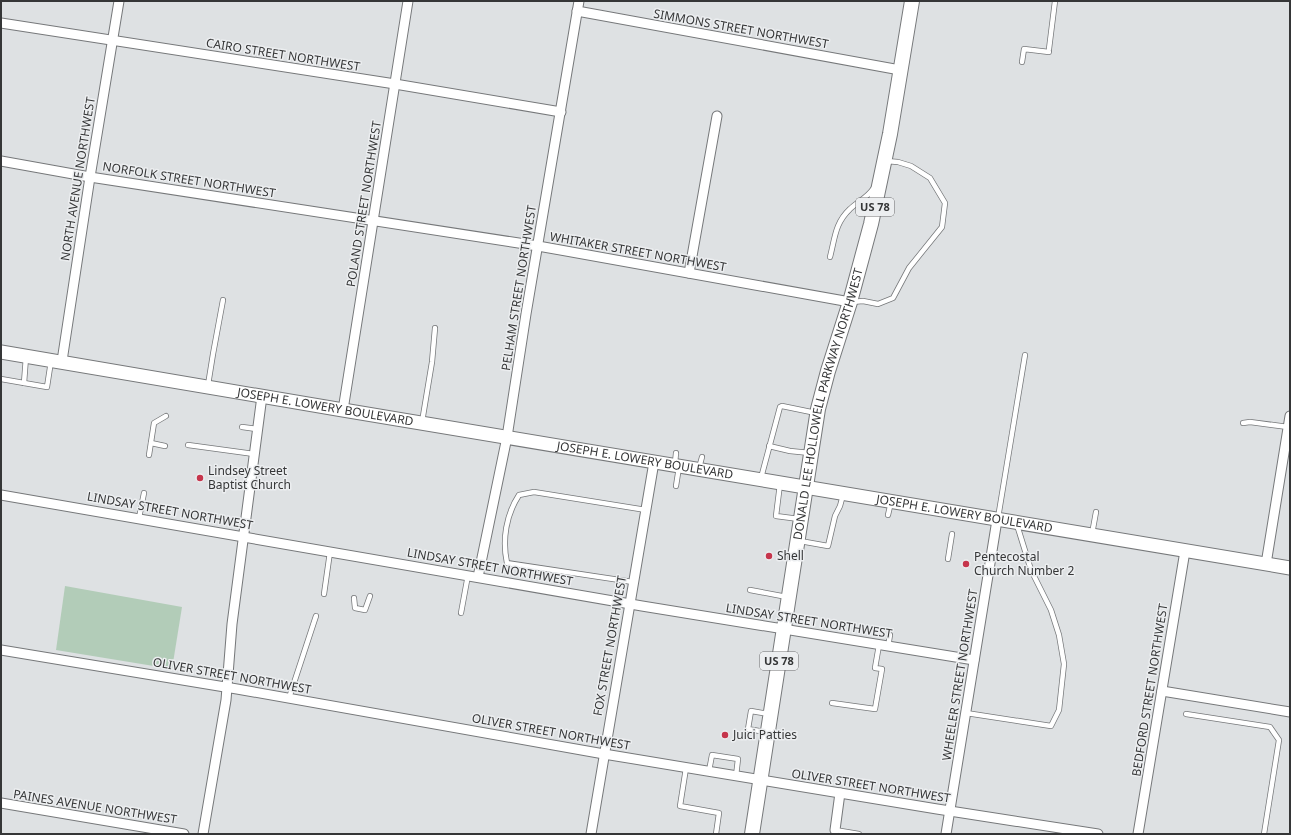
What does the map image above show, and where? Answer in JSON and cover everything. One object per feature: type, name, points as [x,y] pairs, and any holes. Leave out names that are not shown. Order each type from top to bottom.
[{"type":"main road","name":"DONALD LEE HOLLOWELL PARKWAY NORTHWEST","points":[[752,834],[818,414],[828,371],[850,302],[882,178],[912,1]]},
{"type":"main road","name":"JOSEPH E. LOWERY BOULEVARD","points":[[1,352],[654,462],[677,462],[698,470],[843,494],[890,508],[997,520],[1290,568]]},
{"type":"street","name":"NORTH AVENUE NORTHWEST","points":[[57,361],[90,177],[119,1]]},
{"type":"street","name":"POLAND STREET NORTHWEST","points":[[342,410],[408,1]]},
{"type":"street","name":"PELHAM STREET NORTHWEST","points":[[478,577],[507,437],[579,1]]},
{"type":"street","name":"SIMMONS STREET NORTHWEST","points":[[577,11],[900,70]]},
{"type":"street","name":"CAIRO STREET NORTHWEST","points":[[1,23],[395,84],[561,112]]},
{"type":"street","points":[[688,273],[717,116]]},
{"type":"street","name":"NORFOLK STREET NORTHWEST","points":[[1,161],[90,177],[373,221]]},
{"type":"street","name":"WHITAKER STREET NORTHWEST","points":[[373,221],[538,246],[850,302]]},
{"type":"street","points":[[203,834],[226,700],[232,624],[262,396]]},
{"type":"street","points":[[1266,564],[1290,416]]},
{"type":"street","name":"FOX STREET NORTHWEST","points":[[591,834],[654,462]]},
{"type":"street","name":"LINDSAY STREET NORTHWEST","points":[[1,498],[139,518],[630,604],[974,660]]},
{"type":"street","name":"WHEELER STREET NORTHWEST","points":[[946,834],[997,520]]},
{"type":"street","name":"BEDFORD STREET NORTHWEST","points":[[1138,834],[1185,551]]},
{"type":"street","name":"OLIVER STREET NORTHWEST","points":[[1,650],[226,687],[709,772],[1098,834]]},
{"type":"street","points":[[1162,690],[1290,712]]},
{"type":"street","points":[[835,830],[840,793]]},
{"type":"street","name":"PAINES AVENUE NORTHWEST","points":[[1,803],[184,834]]},
{"type":"lane","points":[[1022,62],[1024,49],[1049,51],[1055,1]]},
{"type":"lane","points":[[850,302],[863,301],[878,304],[894,298],[909,268],[942,226],[945,203],[930,178],[911,166],[885,160]]},
{"type":"lane","points":[[830,257],[838,223],[850,209],[869,195],[882,178]]},
{"type":"lane","points":[[208,387],[223,300]]},
{"type":"lane","points":[[422,424],[432,362],[435,328]]},
{"type":"lane","points":[[997,520],[1025,355]]},
{"type":"lane","points":[[24,383],[27,356]]},
{"type":"lane","points":[[1,379],[47,387],[57,361]]},
{"type":"lane","points":[[761,480],[780,407],[782,406],[818,414]]},
{"type":"lane","points":[[149,455],[154,423],[166,416]]},
{"type":"lane","points":[[1243,423],[1250,422],[1288,427]]},
{"type":"lane","points":[[242,427],[257,429]]},
{"type":"lane","points":[[151,443],[165,446]]},
{"type":"lane","points":[[188,445],[254,454]]},
{"type":"lane","points":[[769,446],[790,451],[811,453]]},
{"type":"lane","points":[[698,470],[702,456]]},
{"type":"lane","points":[[676,486],[677,462]]},
{"type":"lane","points":[[780,484],[776,516],[801,519]]},
{"type":"lane","points":[[633,582],[507,563],[504,551],[505,534],[513,504],[519,495],[534,492],[646,510]]},
{"type":"lane","points":[[139,518],[144,493]]},
{"type":"lane","points":[[798,541],[828,546],[843,494]]},
{"type":"lane","points":[[1092,535],[1096,512]]},
{"type":"lane","points":[[966,713],[1051,726],[1059,710],[1064,664],[1059,635],[1051,610],[1031,570],[1016,523]]},
{"type":"lane","points":[[948,559],[952,534]]},
{"type":"lane","points":[[324,594],[330,552]]},
{"type":"lane","points":[[461,613],[468,575]]},
{"type":"lane","points":[[750,590],[789,597]]},
{"type":"lane","points":[[354,598],[355,608],[365,610],[370,596]]},
{"type":"lane","points":[[289,698],[316,616]]},
{"type":"lane","points":[[888,647],[890,635]]},
{"type":"lane","points":[[832,703],[875,709],[882,668],[875,668],[879,645]]},
{"type":"lane","points":[[768,733],[748,730],[751,711],[771,715]]},
{"type":"lane","points":[[1186,714],[1270,727],[1279,740],[1264,834]]},
{"type":"lane","points":[[709,772],[712,755],[738,759],[736,776]]},
{"type":"lane","points":[[686,768],[680,806],[719,813],[716,834]]},
{"type":"lane","points":[[835,830],[859,834]]},
{"type":"green space","points":[[65,586],[182,607],[172,669],[56,650]]},
{"type":"place","name":"Lindsey Street Baptist Church","points":[[200,478]]},
{"type":"place","name":"Shell","points":[[769,556]]},
{"type":"place","name":"Pentecostal Church Number 2","points":[[966,564]]},
{"type":"place","name":"Juici Patties","points":[[725,735]]}]
